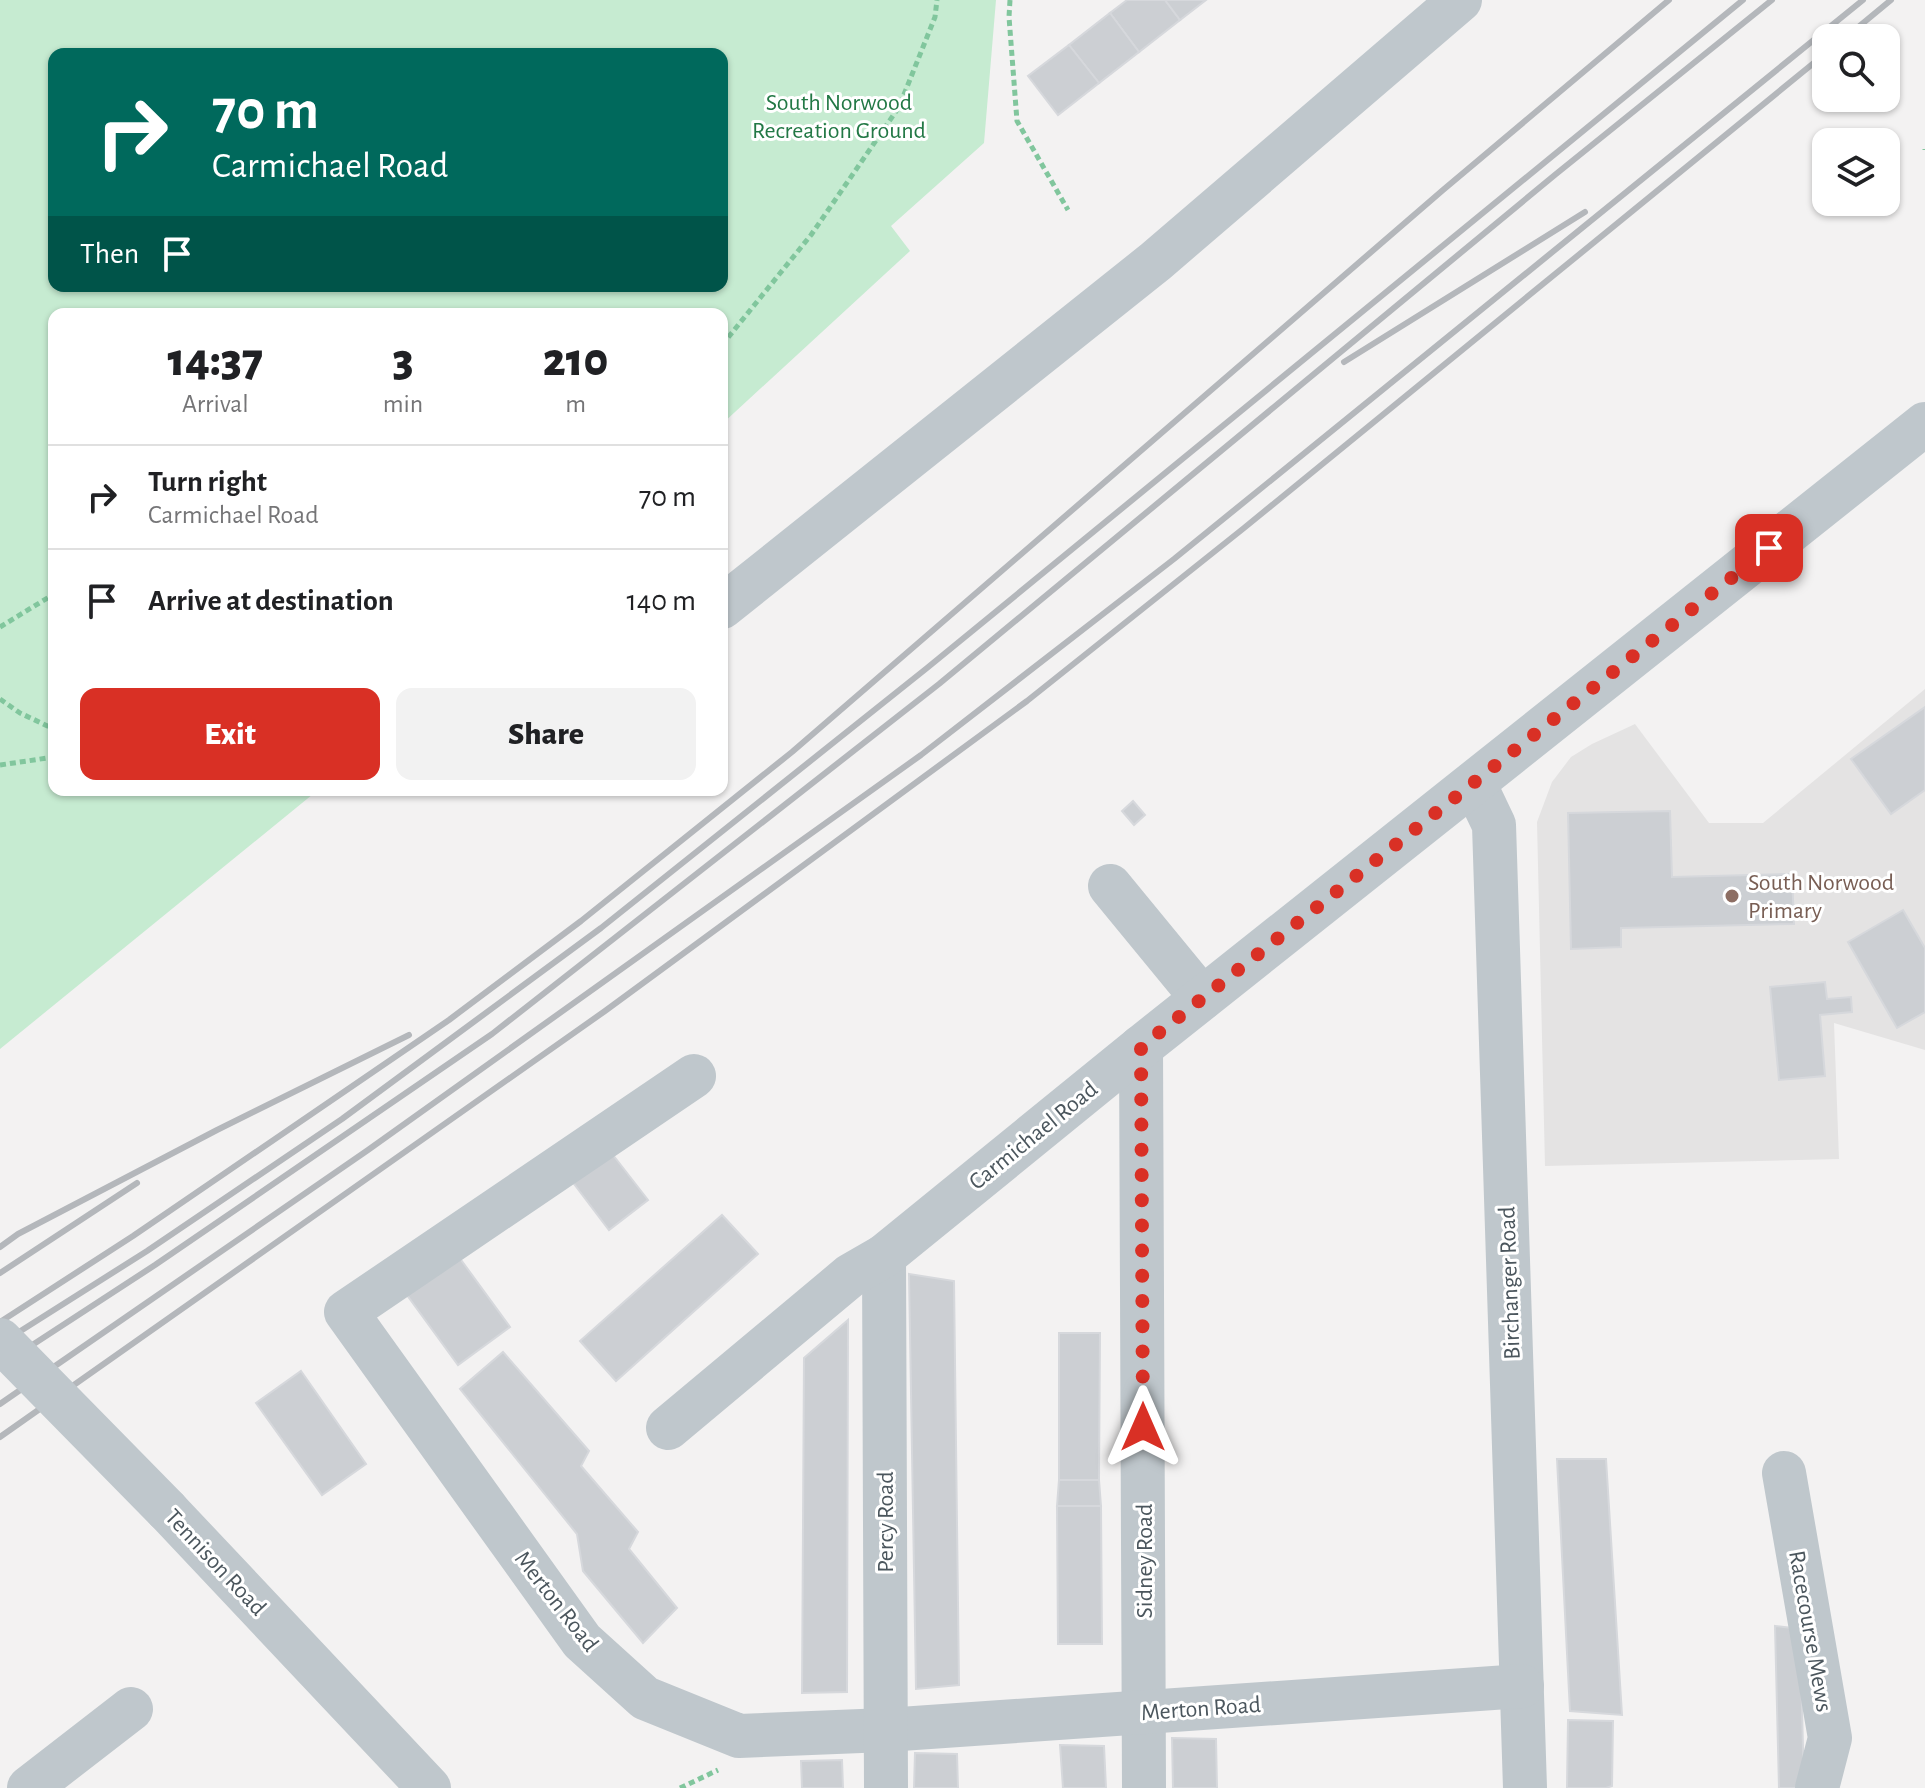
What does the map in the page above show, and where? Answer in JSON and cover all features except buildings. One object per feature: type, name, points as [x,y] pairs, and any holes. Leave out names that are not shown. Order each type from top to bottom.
[{"type":"street","points":[[728,602],[1156,261],[1460,0]]},
{"type":"street","name":"Carmichael Road","points":[[668,1428],[851,1275],[884,1256],[1202,998],[1925,424]]},
{"type":"street","name":"Birchanger Road","points":[[1474,783],[1494,825],[1525,1788]]},
{"type":"street","points":[[1110,886],[1202,998]]},
{"type":"street","name":"Sidney Road","points":[[1141,1047],[1144,1788]]},
{"type":"street","name":"Merton Road","points":[[694,1076],[346,1312],[582,1641],[645,1698],[739,1736],[886,1730],[1522,1686]]},
{"type":"street","name":"Percy Road","points":[[884,1256],[886,1788]]},
{"type":"street","name":"Tennison Road","points":[[0,1340],[167,1510],[429,1788]]},
{"type":"street","name":"Racecourse Mews","points":[[1784,1473],[1830,1738],[1817,1788]]},
{"type":"street","points":[[29,1788],[131,1709]]},
{"type":"path","points":[[728,338],[811,235],[899,107],[935,17],[937,0]]},
{"type":"path","points":[[1010,0],[1017,121],[1068,210]]},
{"type":"path","points":[[0,627],[48,598]]},
{"type":"path","points":[[0,699],[48,726]]},
{"type":"path","points":[[0,765],[48,758]]},
{"type":"shaded area","name":"South Norwood Primary","points":[[1925,689],[1925,1050],[1834,1023],[1839,1159],[1545,1166],[1537,822],[1552,782],[1571,757],[1635,724],[1709,823],[1763,823]]},
{"type":"green space","name":"South Norwood Recreation Ground","points":[[0,0],[996,0],[984,143],[891,226],[910,251],[728,418],[728,308],[48,308],[48,796],[311,796],[0,1049]]},
{"type":"railway","points":[[0,1322],[133,1236],[449,1020],[581,921],[792,752],[1443,190],[1669,0]]},
{"type":"railway","points":[[0,1344],[147,1251],[342,1119],[601,928],[927,668],[1743,0]]},
{"type":"railway","points":[[0,1366],[155,1265],[492,1034],[939,684],[1556,174],[1772,0]]},
{"type":"railway","points":[[0,1404],[368,1150],[921,755],[1174,559],[1863,0]]},
{"type":"railway","points":[[1862,24],[1891,0]]},
{"type":"railway","points":[[0,1437],[605,1011],[1027,701],[1812,64]]},
{"type":"railway","points":[[1344,362],[1585,212]]},
{"type":"railway","points":[[0,1247],[18,1234],[217,1130],[409,1035]]},
{"type":"railway","points":[[0,1273],[137,1183]]},
{"type":"place","name":"South Norwood Primary","points":[[1732,896]]},
{"type":"route","points":[[1143,1427],[1141,1047],[1769,548]]}]
